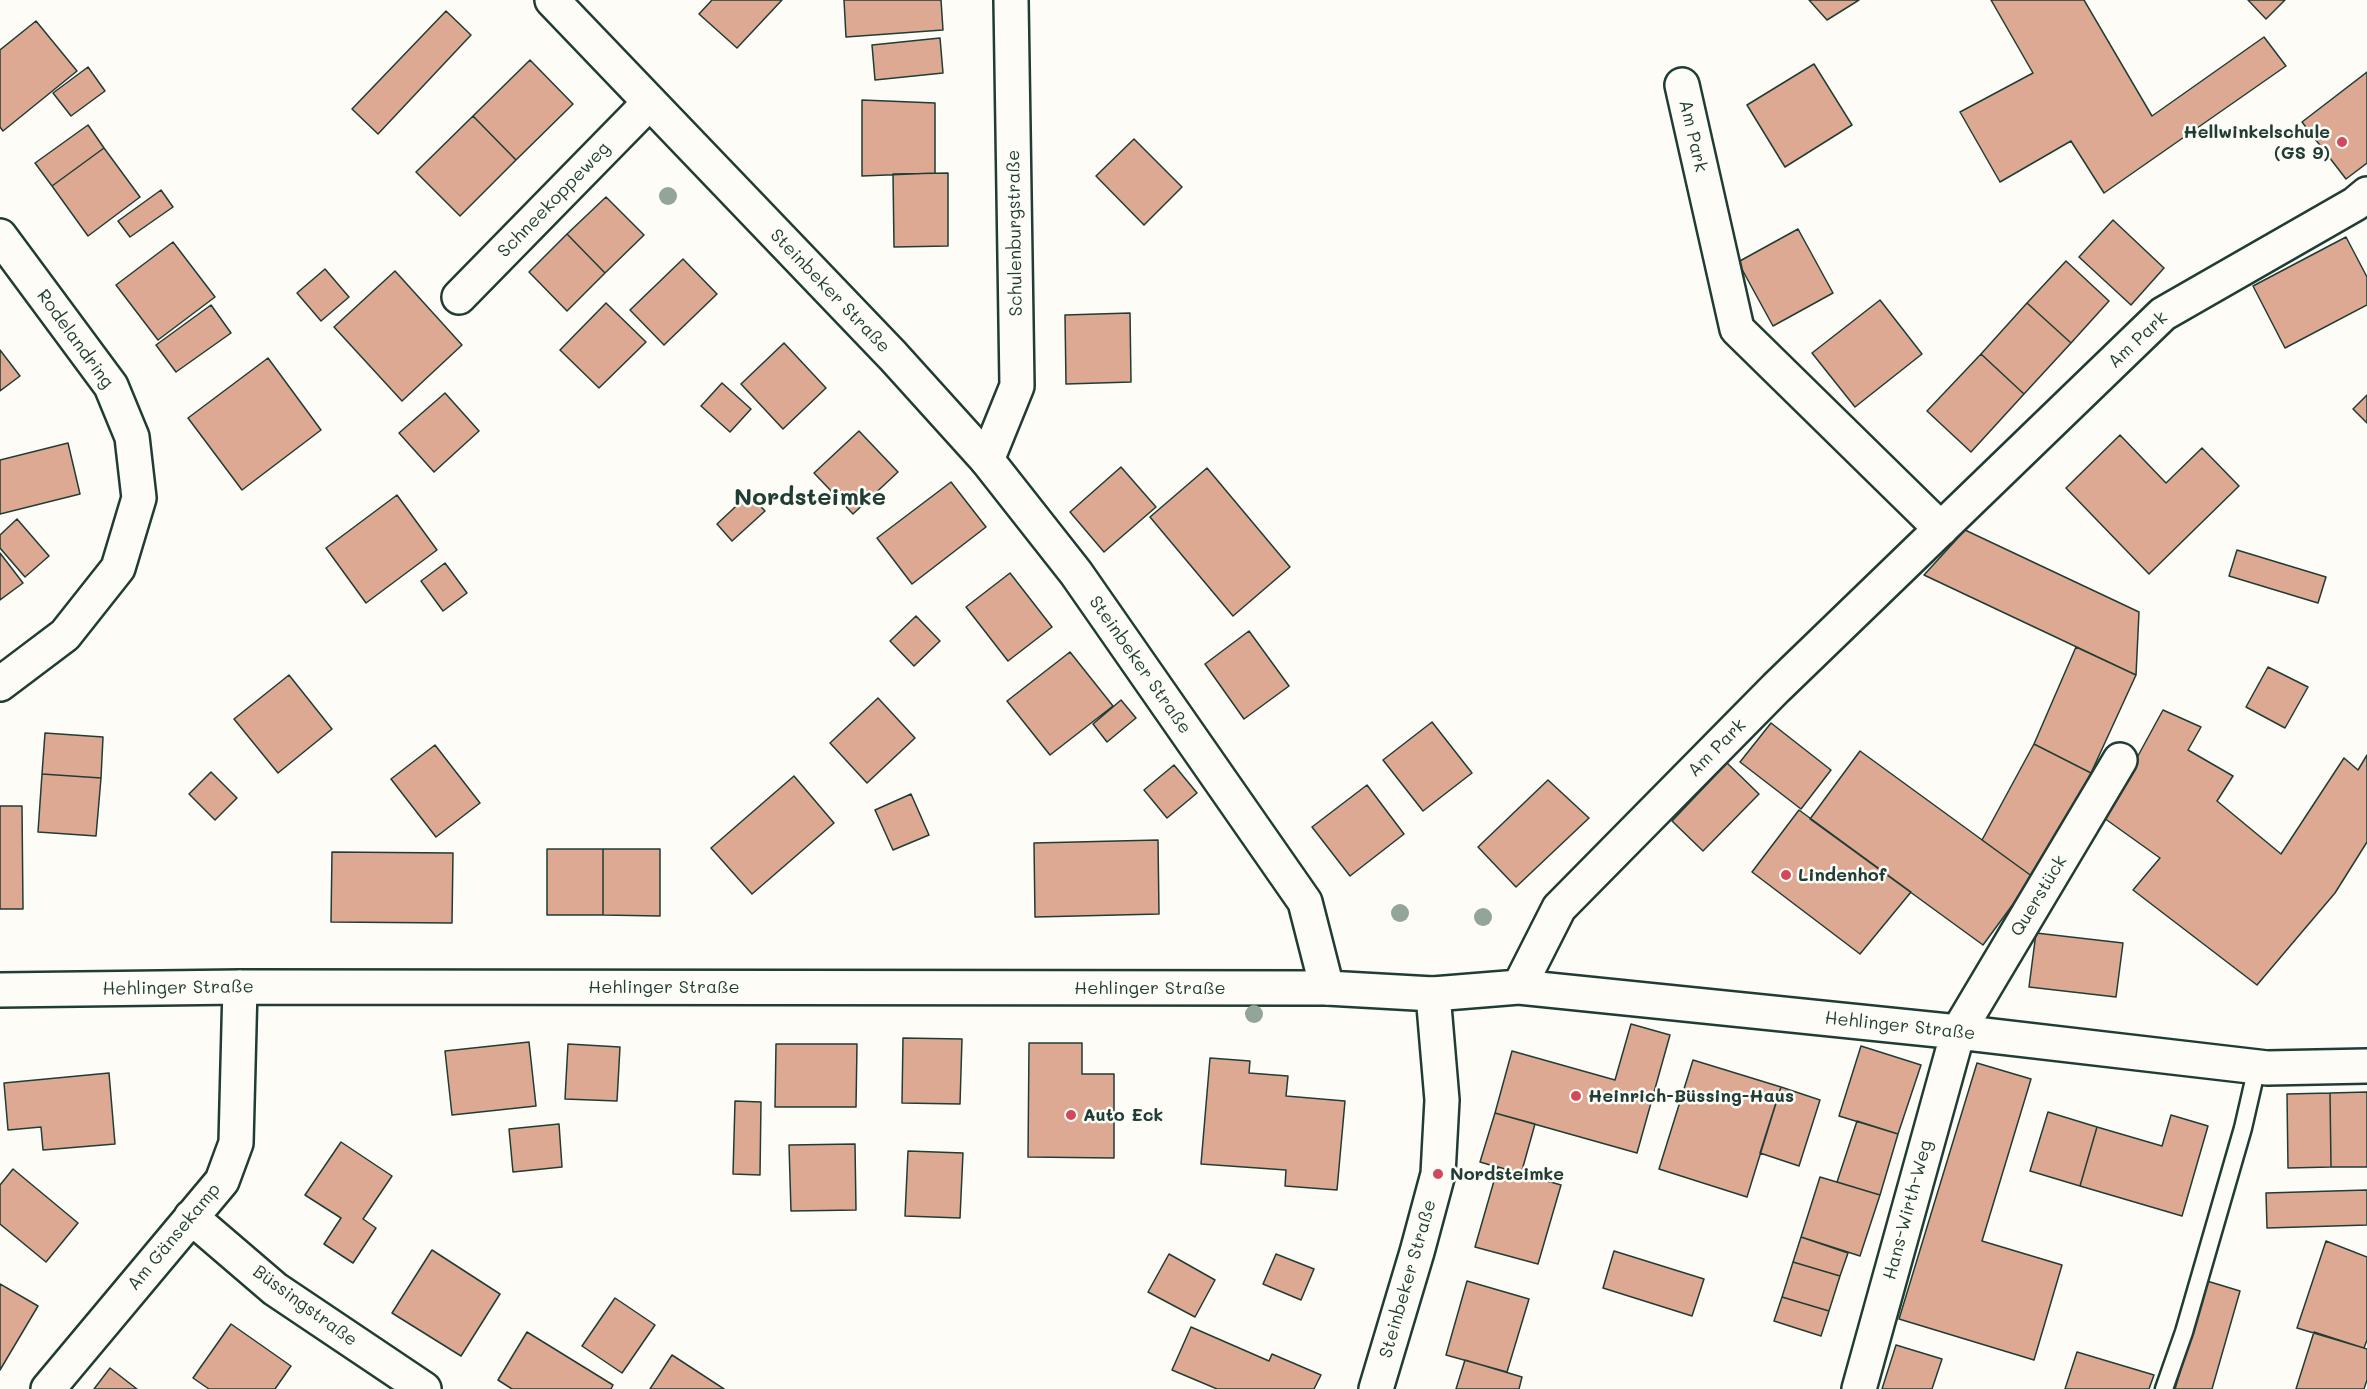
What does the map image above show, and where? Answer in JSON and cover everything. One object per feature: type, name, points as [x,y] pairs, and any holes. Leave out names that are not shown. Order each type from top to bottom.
[{"type":"street","name":"Steinbeker Straße","points":[[552,0],[893,356],[987,460],[1076,573],[1305,902],[1327,988]]},
{"type":"street","name":"Schulenburgstraße","points":[[987,460],[1017,387],[1011,0]]},
{"type":"street","name":"Am Park","points":[[1682,85],[1737,329],[1941,529]]},
{"type":"street","name":"Schneekoppeweg","points":[[459,297],[649,103]]},
{"type":"street","name":"Am Park","points":[[1519,987],[1559,908],[1776,688],[2163,314],[2355,204],[2367,194]]},
{"type":"street","name":"Rodelandring","points":[[0,237],[111,386],[132,437],[140,498],[118,568],[65,635],[0,684]]},
{"type":"street","name":"Querstück","points":[[1958,1032],[2120,760]]},
{"type":"street","name":"Hehlinger Straße","points":[[0,990],[240,987],[1327,988]]},
{"type":"street","name":"Am Gänsekamp","points":[[48,1389],[222,1181],[236,1143],[240,987]]},
{"type":"street","name":"Hehlinger Straße","points":[[1433,994],[1519,987],[1958,1032],[2257,1067],[2367,1066]]},
{"type":"street","points":[[1327,988],[1433,994]]},
{"type":"street","name":"Steinbeker Straße","points":[[1376,1389],[1438,1174],[1442,1100],[1433,994]]},
{"type":"street","name":"Hans-Wirth-Weg","points":[[1859,1389],[1958,1032]]},
{"type":"street","name":"Büssingstraße","points":[[191,1216],[275,1289],[424,1389]]},
{"type":"lane","points":[[2164,1389],[2184,1332],[2230,1174],[2257,1067]]},
{"type":"building","points":[[712,0],[782,0],[737,48],[699,14]]},
{"type":"building","points":[[844,0],[941,0],[943,30],[846,37]]},
{"type":"building","points":[[1809,0],[1859,0],[1827,20]]},
{"type":"building","points":[[1991,0],[2084,0],[2152,116],[2264,37],[2286,66],[2104,193],[2071,141],[2000,182],[1960,112],[2033,73]]},
{"type":"building","points":[[2248,0],[2285,0],[2266,19]]},
{"type":"building","points":[[446,11],[471,35],[378,134],[352,109]]},
{"type":"building","points":[[36,21],[77,71],[3,131],[0,127],[0,50]]},
{"type":"building","points":[[940,38],[943,73],[875,80],[872,45]]},
{"type":"building","points":[[530,60],[573,104],[516,160],[473,116]]},
{"type":"building","points":[[1814,64],[1852,125],[1785,167],[1747,105]]},
{"type":"building","points":[[88,67],[105,91],[71,116],[53,93]]},
{"type":"building","name":"Hellwinkelschule (GS 9)","points":[[2367,72],[2367,163],[2346,179],[2302,122]]},
{"type":"building","points":[[862,100],[935,103],[935,173],[862,176]]},
{"type":"building","points":[[473,116],[516,160],[460,216],[416,172]]},
{"type":"building","points":[[88,125],[104,148],[52,186],[35,163]]},
{"type":"building","points":[[1134,139],[1182,187],[1144,225],[1096,176]]},
{"type":"building","points":[[104,148],[140,197],[88,236],[52,186]]},
{"type":"building","points":[[948,173],[948,246],[894,247],[893,174]]},
{"type":"building","points":[[161,190],[173,207],[130,237],[118,221]]},
{"type":"building","points":[[606,197],[644,235],[605,273],[567,234]]},
{"type":"building","points":[[2113,220],[2164,268],[2131,305],[2079,257]]},
{"type":"building","points":[[1798,229],[1833,293],[1773,326],[1738,262]]},
{"type":"building","points":[[567,234],[605,273],[567,311],[529,272]]},
{"type":"building","points":[[2346,237],[2367,277],[2367,305],[2285,348],[2253,286]]},
{"type":"building","points":[[173,242],[215,297],[158,340],[116,285]]},
{"type":"building","points":[[683,259],[717,294],[664,345],[630,310]]},
{"type":"building","points":[[2066,261],[2109,301],[2071,343],[2027,303]]},
{"type":"building","points":[[325,269],[349,297],[321,321],[297,293]]},
{"type":"building","points":[[395,271],[462,345],[402,401],[334,327]]},
{"type":"building","points":[[1880,300],[1922,354],[1855,407],[1812,353]]},
{"type":"building","points":[[606,303],[646,342],[599,388],[560,350]]},
{"type":"building","points":[[2027,303],[2071,343],[2024,394],[1981,354]]},
{"type":"building","points":[[211,305],[231,333],[176,372],[156,345]]},
{"type":"building","points":[[1130,313],[1131,382],[1066,384],[1065,315]]},
{"type":"building","points":[[784,343],[826,388],[783,429],[741,384]]},
{"type":"building","points":[[0,350],[20,376],[0,391]]},
{"type":"building","points":[[1981,354],[2024,394],[1971,452],[1927,411]]},
{"type":"building","points":[[268,358],[321,430],[242,490],[188,418]]},
{"type":"building","points":[[722,383],[751,409],[730,432],[701,406]]},
{"type":"building","points":[[445,393],[479,431],[434,472],[399,433]]},
{"type":"building","points":[[2367,395],[2367,423],[2353,409]]},
{"type":"building","points":[[859,431],[898,472],[853,514],[814,473]]},
{"type":"building","points":[[2120,435],[2166,483],[2202,448],[2239,486],[2149,574],[2066,488]]},
{"type":"building","points":[[68,443],[80,494],[0,514],[0,460]]},
{"type":"building","points":[[1121,467],[1156,507],[1104,552],[1070,512]]},
{"type":"building","points":[[1207,468],[1290,567],[1233,616],[1150,517]]},
{"type":"building","points":[[951,482],[986,527],[912,584],[877,538]]},
{"type":"building","points":[[749,494],[765,511],[732,541],[717,524]]},
{"type":"building","points":[[397,495],[437,550],[366,603],[326,548]]},
{"type":"building","points":[[17,519],[49,556],[25,577],[0,548],[0,535]]},
{"type":"building","points":[[1965,530],[2139,612],[2136,675],[1924,575]]},
{"type":"building","points":[[2237,550],[2326,577],[2318,603],[2229,576]]},
{"type":"building","points":[[0,553],[23,583],[0,600]]},
{"type":"building","points":[[445,563],[467,593],[443,611],[421,581]]},
{"type":"building","points":[[1010,573],[1052,627],[1008,661],[966,607]]},
{"type":"building","points":[[916,616],[940,641],[914,666],[890,641]]},
{"type":"building","points":[[1249,631],[1289,686],[1244,719],[1205,664]]},
{"type":"building","points":[[2076,647],[2136,675],[2091,773],[2034,744]]},
{"type":"building","points":[[1070,652],[1113,706],[1050,755],[1007,701]]},
{"type":"building","points":[[2268,667],[2308,687],[2285,728],[2246,707]]},
{"type":"building","points":[[289,675],[332,729],[278,773],[234,719]]},
{"type":"building","points":[[878,698],[915,738],[867,783],[830,743]]},
{"type":"building","points":[[1121,700],[1136,718],[1107,742],[1093,724]]},
{"type":"building","points":[[2163,710],[2201,727],[2188,750],[2233,776],[2217,801],[2281,854],[2344,758],[2358,770],[2367,755],[2367,842],[2335,893],[2257,985],[2133,890],[2160,858],[2104,818]]},
{"type":"building","points":[[1432,722],[1472,773],[1423,811],[1383,760]]},
{"type":"building","points":[[1771,723],[1831,770],[1801,809],[1740,762]]},
{"type":"building","points":[[45,733],[103,737],[101,778],[42,774]]},
{"type":"building","points":[[2034,744],[2091,773],[2033,877],[1982,840]]},
{"type":"building","points":[[435,745],[480,803],[436,837],[391,779]]},
{"type":"building","points":[[1860,751],[2033,877],[1983,945],[1810,819]]},
{"type":"building","points":[[1727,763],[1759,794],[1703,851],[1672,821]]},
{"type":"building","points":[[1174,765],[1197,793],[1167,818],[1144,790]]},
{"type":"building","points":[[211,772],[237,798],[215,820],[189,794]]},
{"type":"building","points":[[42,774],[101,778],[96,836],[38,832]]},
{"type":"building","points":[[794,776],[834,823],[752,894],[711,848]]},
{"type":"building","points":[[1548,780],[1589,818],[1516,887],[1478,847]]},
{"type":"building","points":[[1367,785],[1404,834],[1350,876],[1312,827]]},
{"type":"building","points":[[911,794],[929,835],[893,850],[875,810]]},
{"type":"building","points":[[0,806],[22,806],[23,909],[0,909]]},
{"type":"building","points":[[1799,810],[1911,892],[1860,954],[1752,872]]},
{"type":"building","points":[[1158,840],[1159,914],[1035,917],[1034,843]]},
{"type":"building","points":[[547,849],[603,849],[603,915],[547,915]]},
{"type":"building","points":[[603,849],[660,849],[660,916],[603,915]]},
{"type":"building","points":[[332,852],[453,853],[452,923],[331,922]]},
{"type":"building","points":[[2036,933],[2123,943],[2116,997],[2029,987]]},
{"type":"building","name":"Heinrich-Büssing-Haus","points":[[1631,1024],[1670,1035],[1637,1153],[1495,1113],[1512,1051],[1615,1080]]},
{"type":"building","points":[[903,1038],[962,1039],[960,1104],[902,1103]]},
{"type":"building","points":[[529,1042],[536,1106],[452,1115],[445,1051]]},
{"type":"building","name":"Auto Eck","points":[[1029,1043],[1082,1043],[1082,1074],[1114,1074],[1114,1158],[1028,1157]]},
{"type":"building","points":[[568,1044],[620,1047],[617,1101],[565,1099]]},
{"type":"building","points":[[776,1044],[857,1044],[856,1107],[775,1107]]},
{"type":"building","points":[[1861,1046],[1921,1065],[1898,1134],[1839,1116]]},
{"type":"building","points":[[1210,1058],[1250,1061],[1249,1073],[1288,1076],[1286,1096],[1345,1101],[1337,1190],[1285,1186],[1286,1170],[1201,1164]]},
{"type":"building","points":[[1693,1060],[1781,1087],[1747,1197],[1659,1169]]},
{"type":"building","points":[[1977,1063],[2031,1079],[1982,1241],[2062,1265],[2034,1360],[1899,1319]]},
{"type":"building","points":[[109,1073],[115,1144],[43,1150],[41,1127],[8,1130],[4,1083]]},
{"type":"building","points":[[1781,1087],[1820,1100],[1799,1166],[1760,1153]]},
{"type":"building","points":[[2367,1092],[2367,1167],[2331,1167],[2330,1093]]},
{"type":"building","points":[[2330,1093],[2331,1167],[2288,1168],[2287,1094]]},
{"type":"building","points":[[735,1101],[761,1102],[760,1175],[733,1174]]},
{"type":"building","points":[[2048,1112],[2097,1127],[2080,1186],[2030,1171]]},
{"type":"building","points":[[1495,1113],[1535,1124],[1521,1174],[1480,1162]]},
{"type":"building","points":[[2171,1115],[2208,1126],[2182,1216],[2080,1186],[2097,1127],[2162,1146]]},
{"type":"building","points":[[1857,1121],[1898,1134],[1880,1195],[1837,1182]]},
{"type":"building","points":[[559,1124],[562,1167],[513,1172],[509,1129]]},
{"type":"building","points":[[341,1142],[392,1176],[363,1219],[376,1228],[353,1263],[324,1244],[341,1218],[305,1195]]},
{"type":"building","points":[[855,1144],[856,1210],[791,1211],[789,1145]]},
{"type":"building","points":[[908,1151],[963,1153],[960,1218],[905,1216]]},
{"type":"building","points":[[1498,1167],[1561,1185],[1538,1264],[1475,1247]]},
{"type":"building","points":[[13,1169],[78,1223],[46,1262],[0,1224],[0,1185]]},
{"type":"building","points":[[1820,1177],[1880,1195],[1860,1256],[1801,1237]]},
{"type":"building","points":[[2367,1190],[2367,1225],[2267,1228],[2266,1193]]},
{"type":"building","points":[[1801,1237],[1848,1253],[1840,1276],[1793,1262]]},
{"type":"building","points":[[2326,1241],[2367,1257],[2367,1340],[2364,1348],[2297,1328]]},
{"type":"building","points":[[432,1250],[500,1294],[461,1356],[392,1313]]},
{"type":"building","points":[[1614,1251],[1704,1279],[1692,1316],[1603,1288]]},
{"type":"building","points":[[1169,1254],[1215,1280],[1195,1317],[1148,1292]]},
{"type":"building","points":[[1276,1254],[1314,1269],[1301,1300],[1263,1284]]},
{"type":"building","points":[[1793,1262],[1840,1276],[1829,1311],[1782,1297]]},
{"type":"building","points":[[1467,1281],[1529,1299],[1507,1372],[1446,1355]]},
{"type":"building","points":[[2207,1281],[2240,1291],[2212,1389],[2175,1389]]},
{"type":"building","points":[[0,1284],[38,1306],[0,1370]]},
{"type":"building","points":[[1782,1297],[1829,1311],[1821,1336],[1774,1321]]},
{"type":"building","points":[[615,1298],[655,1325],[622,1373],[582,1346]]},
{"type":"building","points":[[231,1324],[291,1366],[275,1389],[209,1389],[193,1378]]},
{"type":"building","points":[[1191,1327],[1269,1361],[1272,1354],[1321,1375],[1314,1389],[1217,1389],[1172,1370]]},
{"type":"building","points":[[527,1332],[613,1385],[611,1389],[512,1389],[498,1380]]},
{"type":"building","points":[[2314,1332],[2367,1349],[2367,1380],[2364,1389],[2296,1389]]},
{"type":"building","points":[[1896,1345],[1942,1359],[1932,1389],[1882,1389]]},
{"type":"building","points":[[2077,1352],[2154,1375],[2149,1389],[2065,1389]]},
{"type":"building","points":[[672,1355],[724,1389],[650,1389]]},
{"type":"building","points":[[1465,1360],[1522,1377],[1519,1389],[1456,1389]]},
{"type":"building","points":[[110,1368],[137,1389],[94,1389]]},
{"type":"place","name":"Hellwinkelschule (GS 9)","points":[[2342,142]]},
{"type":"place","name":"Lindenhof","points":[[1786,875]]},
{"type":"place","name":"Heinrich-Büssing-Haus","points":[[1576,1096]]},
{"type":"place","name":"Auto Eck","points":[[1071,1115]]},
{"type":"place","name":"Nordsteimke","points":[[1438,1174]]},
{"type":"district","name":"Nordsteimke","points":[[810,498]]}]
